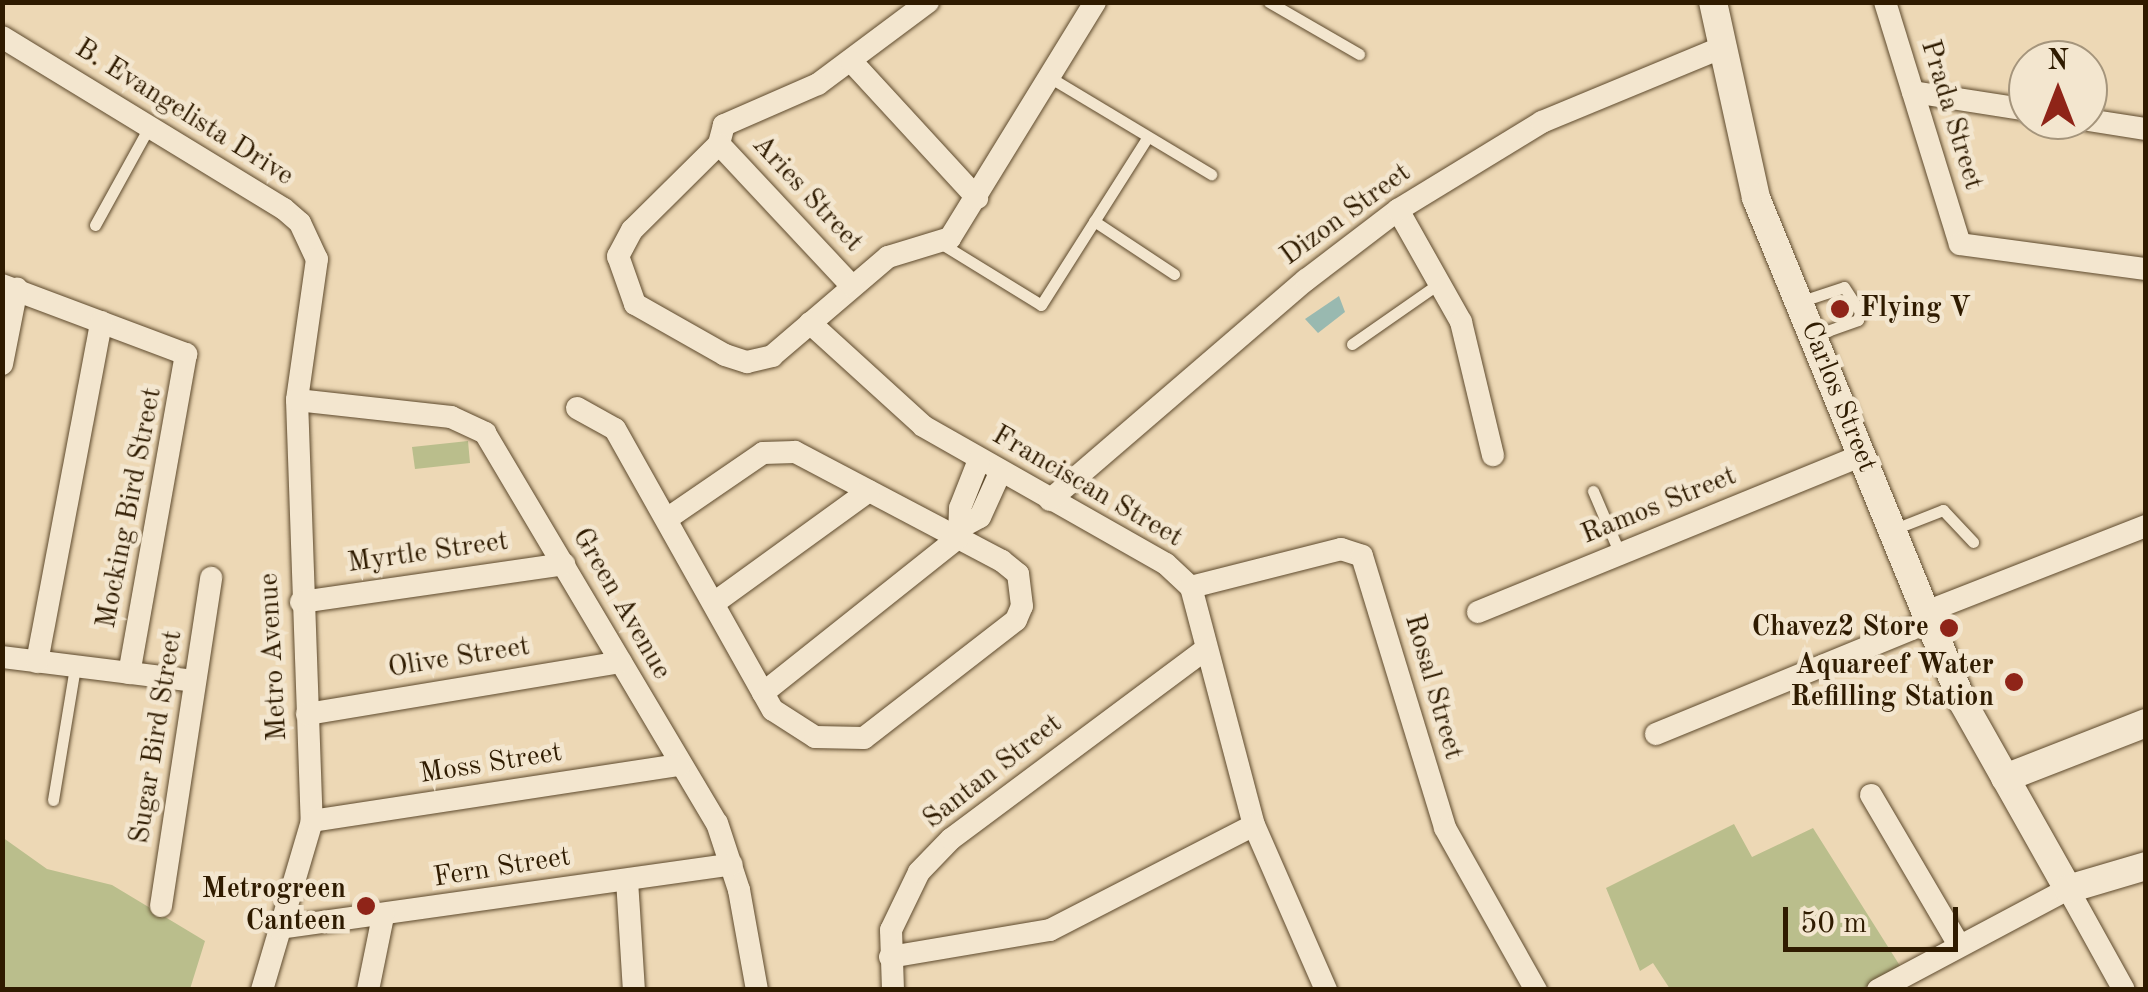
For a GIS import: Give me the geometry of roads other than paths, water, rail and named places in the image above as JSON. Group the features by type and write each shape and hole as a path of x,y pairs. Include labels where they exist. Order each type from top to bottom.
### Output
{"street":[{"path":"928,2 852,62 808,89 730,120 719,144 632,230 618,256 621,276 635,304 725,355 757,361 810,323 888,257 942,244 977,198 1095,2"},
{"name":"Carlos Street","path":"1713,2 1751,181 1799,302 1962,701 2068,889"},
{"name":"Prada Street","path":"1886,2 1960,244 2146,270"},
{"name":"B. Evangelista Drive","path":"2,37 300,223 317,260 311,316"},
{"name":"Dizon Street","path":"1050,500 1306,280 1398,210 1542,122 1723,46"},
{"path":"852,62 977,198"},
{"path":"1913,92 2008,107"},
{"path":"2108,123 2146,129"},
{"name":"Aries Street","path":"719,144 852,286"},
{"path":"1398,210 1461,322 1493,455"},
{"path":"2,364 10,286 101,322 37,662"},
{"name":"Metro Avenue","path":"262,990 312,821 300,602 297,400 311,316"},
{"name":"Mocking Bird Street","path":"101,322 186,354 130,674"},
{"name":"Franciscan Street","path":"810,323 890,400 1000,473 1166,564 1190,587 1254,825 1322,988"},
{"name":"Green Avenue","path":"297,400 477,425 564,564 716,823 732,864 757,990"},
{"path":"578,408 615,429 773,710 815,737 864,738 1016,620 1024,591 1018,574 961,532 869,491 795,452 773,450 668,518"},
{"name":"Ramos Street","path":"1478,612 1862,455"},
{"path":"961,532 960,508 979,460"},
{"path":"763,693 980,517 1000,473"},
{"path":"714,603 869,491"},
{"path":"1656,734 2146,526"},
{"name":"Rosal Street","path":"1190,587 1342,549 1362,556 1445,828 1536,990"},
{"name":"Myrtle Street","path":"300,602 564,564"},
{"name":"Sugar Bird Street","path":"162,906 212,578"},
{"name":"Santan Street","path":"894,990 890,958 902,902 950,839 1206,649"},
{"path":"2,658 195,681"},
{"name":"Olive Street","path":"306,714 621,662"},
{"path":"2005,778 2146,722"},
{"name":"Moss Street","path":"312,821 680,765"},
{"path":"1872,795 1959,946"},
{"path":"890,958 1050,930 1254,825"},
{"name":"Fern Street","path":"279,928 732,864"},
{"path":"1878,990 2068,889 2146,866"},
{"path":"627,880 628,989"},
{"path":"2068,889 2124,990"},
{"path":"368,990 382,916"}],"lane":[{"path":"1269,2 1359,54"},
{"path":"1051,78 1210,174"},
{"path":"95,226 149,127"},
{"path":"942,244 1041,305 1147,138"},
{"path":"1094,221 1174,274"},
{"path":"1352,344 1438,284"},
{"path":"1799,302 1844,287 1860,312 1858,320 1814,336"},
{"path":"1593,491 1620,554"},
{"path":"1892,530 1943,510 1973,542"},
{"path":"53,800 74,667"}],"water":[{"path":"1339,296 1345,312 1318,333 1305,319"}],"place":[{"name":"Flying V","path":"1840,309"},
{"name":"Chavez2 Store","path":"1949,628"},
{"name":"Aquareef Water Refilling Station","path":"2014,682"},
{"name":"Metrogreen Canteen","path":"366,906"}]}
